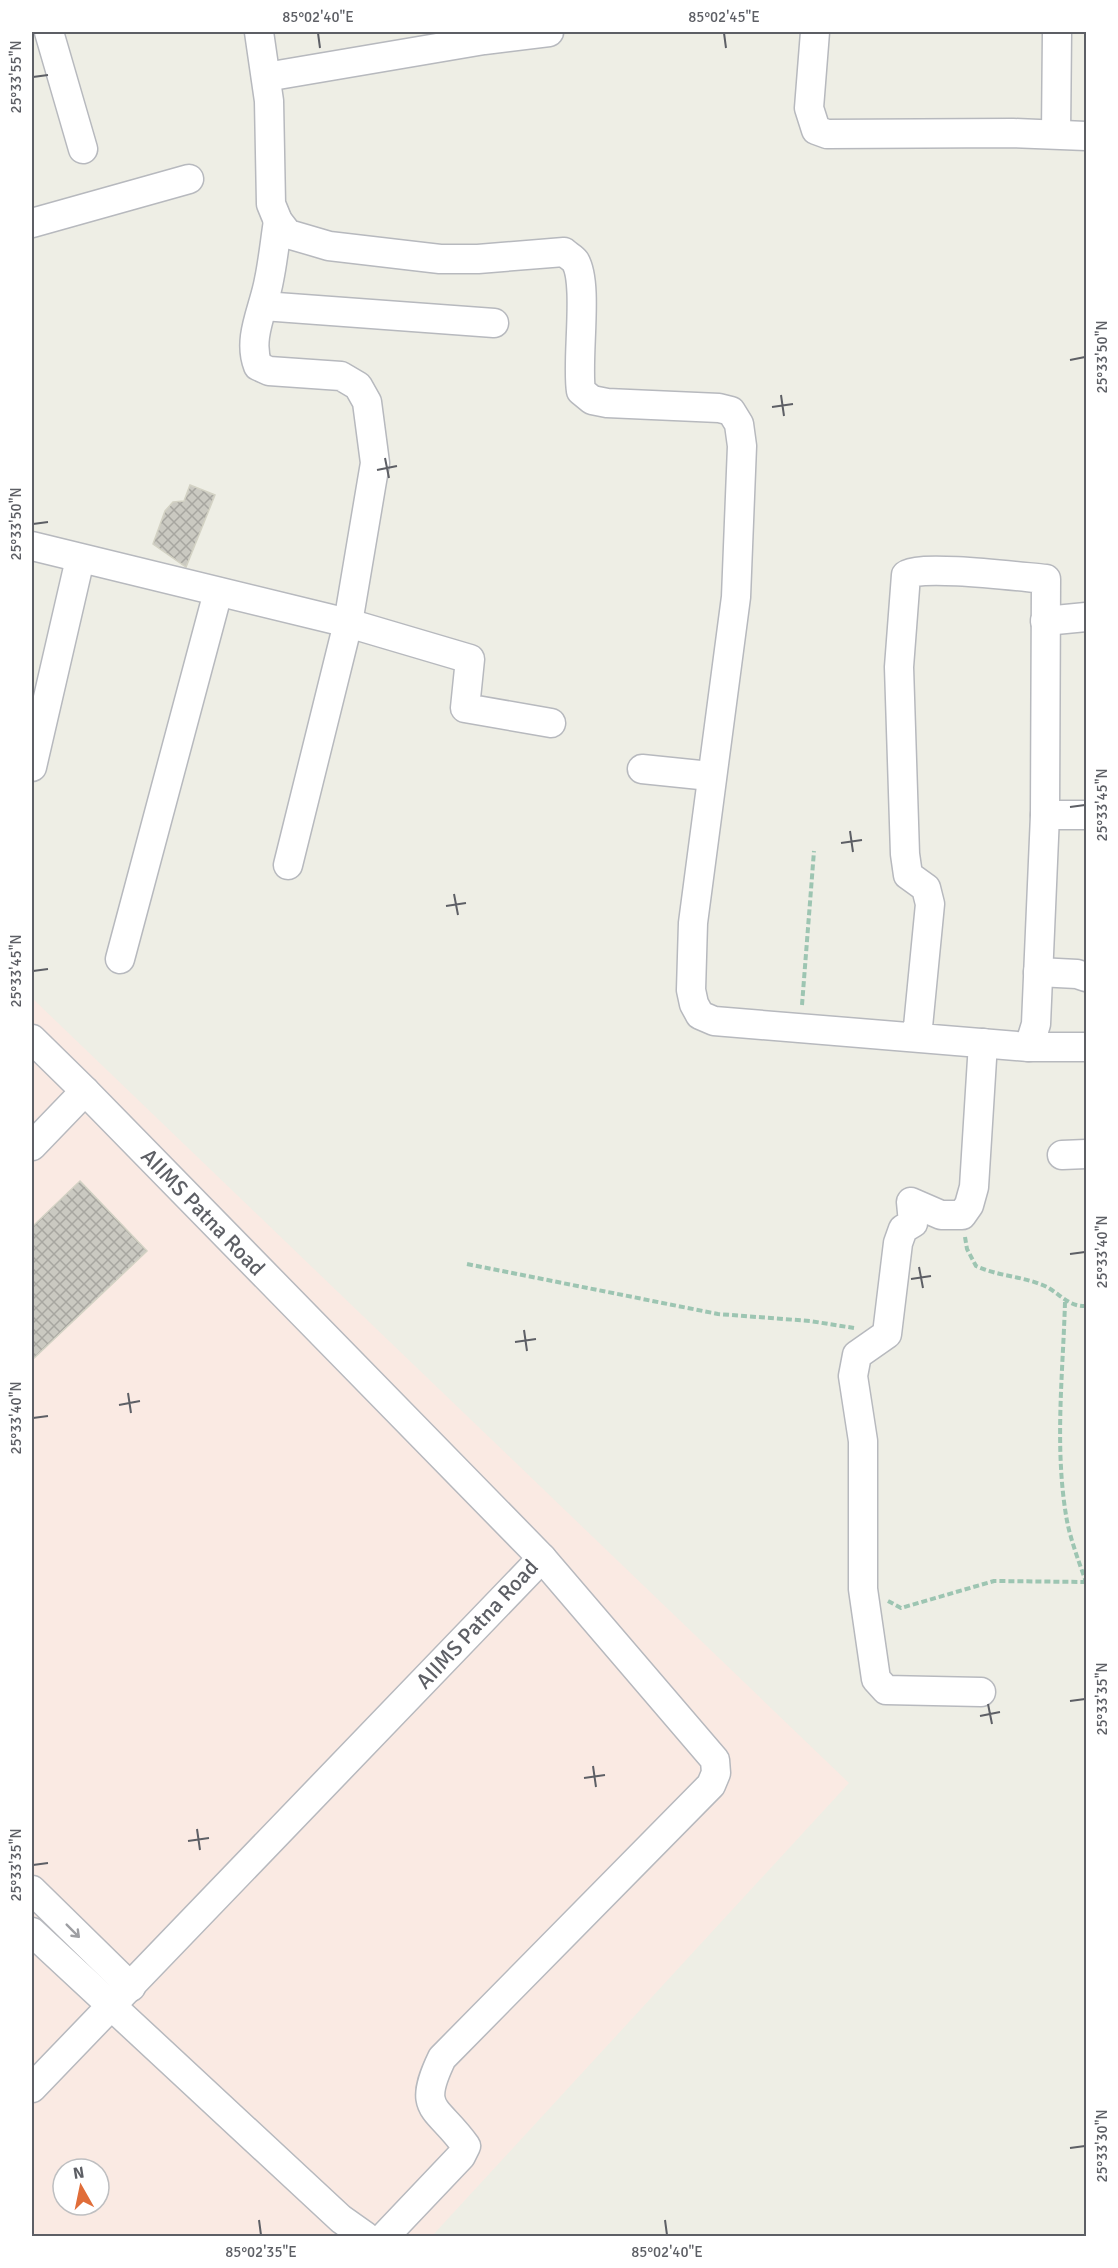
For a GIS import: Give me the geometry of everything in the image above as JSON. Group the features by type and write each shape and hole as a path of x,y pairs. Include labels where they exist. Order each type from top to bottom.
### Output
{"street":[{"path":"49,32 83,149"},
{"path":"259,32 266,77 272,147 272,204 278,220 288,234 305,241 396,255 478,259 564,252 575,260 578,272 582,327 578,374 581,391 592,400 607,403 696,406 731,411 739,424 742,446 736,597 710,776 704,854 693,923 691,990 693,1004 700,1015 714,1021 1029,1047 1086,1047"},
{"path":"266,77 484,39 549,32"},
{"path":"815,32 809,108 816,130 827,134 1086,136"},
{"path":"1056,134 1057,32"},
{"path":"32,223 189,179"},
{"path":"278,220 253,352 258,366 269,371 341,376 357,386 367,402 375,463 348,623 288,865"},
{"path":"263,306 494,323"},
{"path":"32,546 348,623 470,659 465,708 551,723"},
{"path":"32,767 80,559"},
{"path":"917,1037 930,904 926,888 908,875 905,854 899,667 906,575 911,571 934,571 1046,579 1045,815 1036,1024 1029,1047"},
{"path":"120,959 218,592"},
{"path":"1045,621 1086,617"},
{"path":"642,768 710,776"},
{"path":"1045,815 1086,814"},
{"path":"1038,972 1077,974 1086,977"},
{"name":"AIIMS Patna Road","path":"32,1040 85,1091 542,1558 32,2088"},
{"path":"981,1692 886,1690 876,1679 863,1589 862,1441 853,1376 857,1355 887,1334 898,1243 903,1229 913,1223 911,1202 941,1215 962,1215 969,1205 974,1187 983,1043"},
{"path":"32,1146 85,1091"},
{"path":"385,2236 461,2156 466,2146 454,2129 436,2112 428,2094 431,2081 442,2058 711,1785 716,1773 715,1760 542,1558"},
{"path":"32,1890 131,1987"},
{"path":"32,1932 341,2220 365,2236"}],"path":[{"path":"801,1027 814,851"},
{"path":"962,1215 967,1249 976,1266 1008,1278 1043,1284 1065,1302 1086,1306"},
{"path":"467,1264 718,1314 810,1321 887,1334"},
{"path":"863,1589 902,1608 994,1581 1086,1582 1068,1524 1063,1492 1060,1403 1065,1302"}],"shaded area":[{"path":"32,998 849,1783 432,2236 32,2236"}],"building":[{"path":"190,485 215,495 186,567 153,544 165,511 173,502 184,501"},
{"path":"80,1181 147,1251 32,1360 32,1227"}]}
